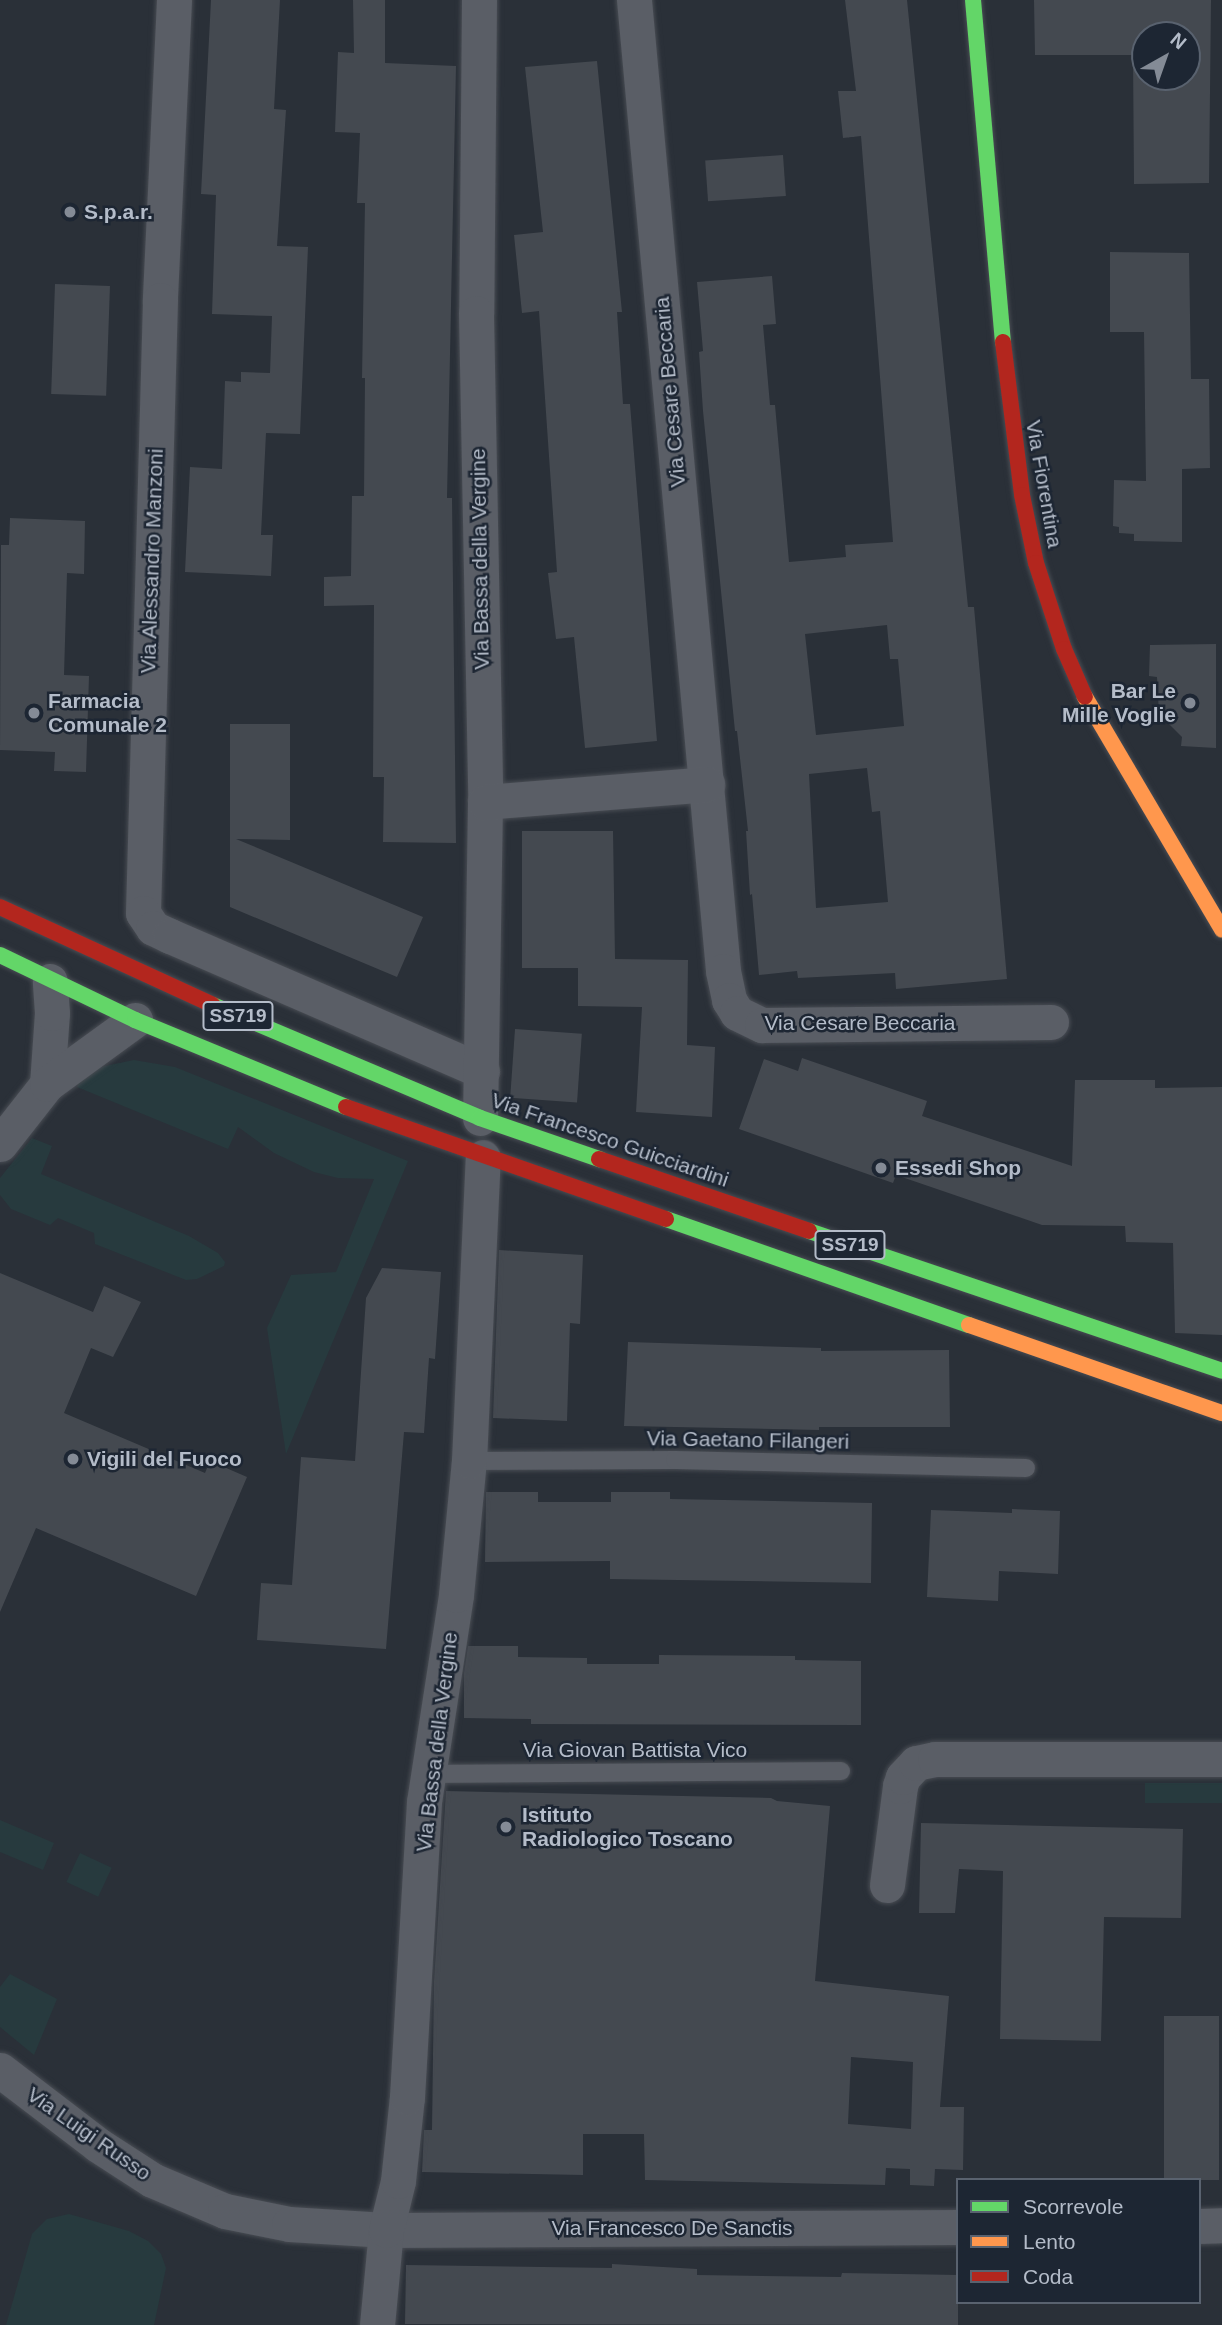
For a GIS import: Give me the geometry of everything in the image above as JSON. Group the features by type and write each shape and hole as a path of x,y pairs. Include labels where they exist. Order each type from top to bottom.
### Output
{"main road":[{"name":"Via Fiorentina","path":"972,0 1006,378 1022,495 1036,563 1064,649 1104,736 1218,912"},
{"name":"Via Francesco Guicciardini","path":"0,907 281,1082 483,1157 1222,1413"},
{"name":"Via Francesco Guicciardini","path":"0,956 50,981 134,992 480,1118 1104,1333 1222,1371"}],"street":[{"name":"Via Alessandro Manzoni","path":"174,0 160,300 143,913 153,928 170,936 482,1071"},
{"name":"Via Bassa della Vergine","path":"479,0 476,313 485,802 480,1118"},
{"name":"Via Cesare Beccaria","path":"634,0 723,971 729,1000 737,1013 762,1025 1051,1022"},
{"path":"485,802 707,785"},
{"path":"47,1084 52,1013 50,981"},
{"path":"0,1143 47,1084 134,992"},
{"name":"Via Bassa della Vergine","path":"377,2325 386,2230 398,2181 407,2097 429,1774 456,1595 470,1461 483,1157"},
{"path":"887,1885 900,1786 903,1777 916,1763 935,1759 1222,1759"},
{"name":"Via Luigi Russo","path":"0,2070 130,2168 190,2198 256,2219 289,2224 386,2230"},
{"path":"1201,2226 1222,2225"},
{"name":"Via Francesco De Sanctis","path":"386,2230 956,2227"}],"lane":[{"name":"Via Gaetano Filangeri","path":"470,1461 675,1460 1026,1468"},
{"name":"Via Giovan Battista Vico","path":"429,1774 841,1771"}],"green space":[{"path":"134,1060 175,1067 408,1161 286,1454 267,1328 291,1275 336,1272 374,1179 338,1178 314,1172 274,1153 238,1127 228,1149 77,1087 80,1080 100,1067"},
{"path":"32,1138 52,1146 41,1174 189,1236 218,1253 225,1262 224,1266 197,1279 186,1280 95,1244 94,1233 58,1218 50,1225 11,1209 0,1195 0,1178"},
{"path":"1145,1783 1222,1783 1222,1803 1145,1803"},
{"path":"0,1820 54,1843 43,1870 0,1852"},
{"path":"80,1853 112,1868 98,1897 66,1882"},
{"path":"10,1974 57,1999 34,2055 0,2027 0,1987"},
{"path":"69,2214 129,2231 148,2241 161,2254 166,2268 154,2325 6,2325 32,2234 47,2219"}],"building":[{"path":"211,0 280,0 274,109 286,110 277,246 308,247 300,434 266,433 261,535 273,535 271,576 185,572 190,467 222,469 225,381 241,382 241,372 270,373 272,316 212,314 216,195 201,194"},
{"path":"353,0 385,0 385,63 456,66 447,498 452,498 456,843 383,842 384,777 373,777 374,605 324,606 324,577 351,576 352,496 364,496 365,378 362,378 365,203 357,203 360,133 335,132 338,52 354,53"},
{"path":"845,0 907,0 968,607 974,607 1007,979 896,989 895,973 798,978 797,971 759,975 752,894 750,895 748,831 735,731 703,411 699,352 703,351 697,282 772,276 776,324 763,325 770,405 775,405 789,562 846,557 845,545 893,542 861,136 843,138 838,91 856,91","holes":["887,625 890,659 898,659 904,726 816,735 805,634","867,768 872,812 880,811 888,902 816,908 809,774"]},
{"path":"1034,0 1211,0 1209,183 1134,184 1133,91 1201,91 1201,21 1131,21 1131,55 1035,55"},
{"path":"597,61 622,312 617,312 623,404 630,404 657,741 585,748 574,637 556,639 548,573 557,572 539,311 522,313 514,235 543,232 525,67"},
{"path":"783,155 786,196 708,201 705,160"},
{"path":"1110,252 1189,253 1191,379 1209,379 1210,468 1182,469 1182,542 1134,541 1134,534 1119,533 1119,527 1113,526 1114,480 1146,481 1144,332 1110,332"},
{"path":"55,284 110,286 106,396 51,394"},
{"path":"10,518 85,521 84,574 67,573 64,675 89,676 86,772 54,771 55,752 0,750 1,545 9,545"},
{"path":"1216,644 1216,748 1181,746 1182,737 1159,714 1157,677 1149,676 1150,645"},
{"path":"230,724 290,724 290,840 236,839 423,917 397,977 230,907"},
{"path":"522,831 613,831 615,959 688,960 687,1045 715,1047 712,1117 636,1112 642,1007 578,1006 578,968 522,968"},
{"path":"515,1029 582,1034 577,1103 510,1098"},
{"path":"802,1058 927,1101 922,1116 1072,1166 1075,1080 1155,1080 1155,1088 1222,1087 1222,1335 1175,1333 1173,1243 1126,1242 1125,1226 1042,1225 896,1175 893,1183 739,1129 764,1059 798,1071"},
{"path":"499,1250 583,1255 580,1324 570,1323 567,1421 493,1418"},
{"path":"382,1268 441,1272 435,1359 429,1358 424,1433 404,1432 386,1649 257,1640 261,1583 292,1585 301,1457 355,1461 366,1298"},
{"path":"0,1273 93,1312 104,1286 141,1302 113,1357 91,1348 64,1413 205,1473 210,1461 247,1477 196,1596 36,1528 0,1612"},
{"path":"628,1342 821,1348 821,1351 949,1350 950,1427 819,1427 819,1430 624,1426"},
{"path":"486,1492 538,1492 538,1502 611,1502 611,1492 670,1492 670,1499 872,1503 871,1583 610,1579 610,1561 485,1562"},
{"path":"1012,1509 1060,1511 1058,1574 999,1571 998,1601 927,1597 931,1510 1012,1513"},
{"path":"468,1646 518,1646 518,1657 587,1658 587,1664 659,1664 659,1655 795,1656 795,1660 861,1661 861,1725 531,1724 531,1719 464,1718 464,1673"},
{"path":"446,1791 771,1798 777,1801 830,1806 815,1981 949,1996 940,2107 964,2107 963,2170 935,2169 934,2186 910,2185 910,2169 886,2168 885,2185 645,2180 644,2134 583,2134 583,2175 422,2172 424,2130 432,2130 434,1981","holes":["851,2057 913,2062 911,2129 848,2124"]},
{"path":"921,1823 1183,1829 1181,1918 1104,1917 1101,2041 1000,2039 1003,1871 959,1869 955,1913 919,1913"},
{"path":"1164,2016 1219,2016 1219,2180 1164,2178"},
{"path":"612,2264 697,2269 697,2275 956,2275 958,2325 405,2324 406,2265 612,2268"}],"traffic: fast":[{"path":"973,0 1003,342"},
{"path":"0,955 135,1020 346,1107"},
{"path":"213,1005 480,1118 599,1159"},
{"path":"666,1219 969,1325"},
{"path":"809,1231 1222,1371"}],"traffic: slow":[{"path":"1085,697 1222,930"},
{"path":"969,1325 1222,1413"}],"traffic: jam":[{"path":"1003,342 1022,495 1036,563 1064,649 1085,697"},
{"path":"0,907 213,1005"},
{"path":"346,1107 666,1219"},
{"path":"599,1159 809,1231"}],"place":[{"name":"S.p.a.r.","path":"70,212"},
{"name":"Bar Le Mille Voglie","path":"1190,703"},
{"name":"Farmacia Comunale 2","path":"34,713"},
{"name":"Essedi Shop","path":"881,1168"},
{"name":"Vigili del Fuoco","path":"73,1459"},
{"name":"Istituto Radiologico Toscano","path":"506,1827"}]}
